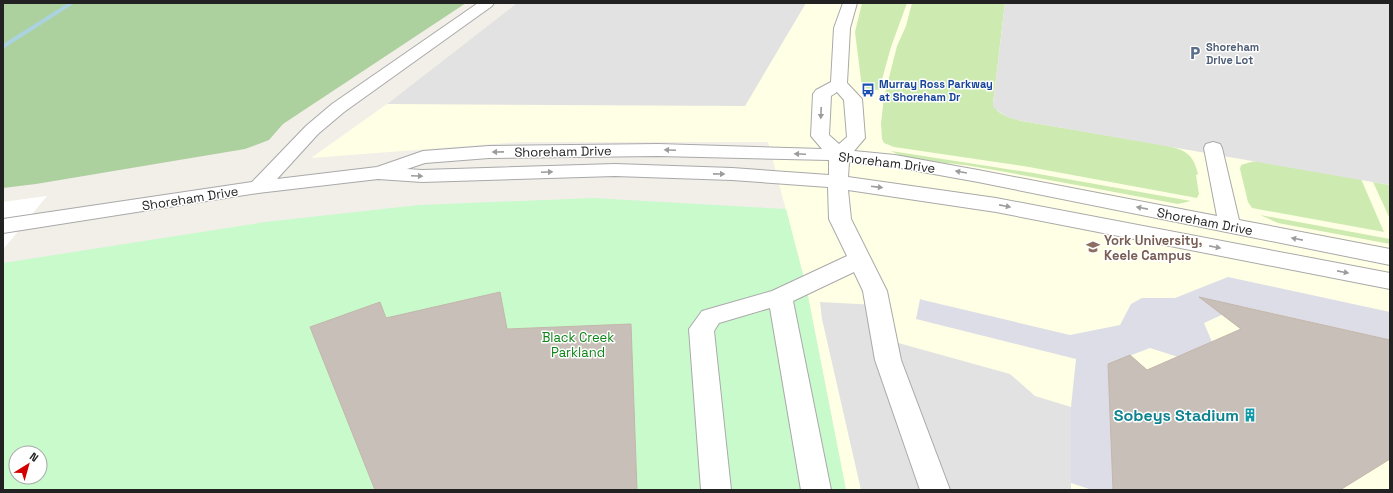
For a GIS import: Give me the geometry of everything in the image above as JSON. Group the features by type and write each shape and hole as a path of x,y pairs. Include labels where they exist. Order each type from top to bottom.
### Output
{"street":[{"path":"258,187 312,130 338,108 487,3"},
{"path":"850,3 842,28 839,84 853,99 856,138 839,155 838,182 840,219 875,291 888,360 935,490"},
{"path":"839,84 822,94 820,136 839,155"},
{"path":"1213,148 1229,226"},
{"name":"Shoreham Drive","path":"378,173 423,157 489,152 658,150 839,155 895,161 978,176 1390,257"},
{"name":"Shoreham Drive","path":"3,226 258,187 378,173 422,176 615,170 732,174 838,182 996,205 1390,281"},
{"path":"716,490 701,329 711,317 780,297 859,260"},
{"path":"780,297 816,490"}],"shaded area":[{"name":"York University, Keele Campus","path":"517,3 1390,3 1390,490 846,490 806,286 768,142 519,142 311,158 387,104"},
{"path":"517,3 806,3 745,106 387,104"},
{"name":"Shoreham Drive Lot","path":"1005,3 1390,3 1390,185 1022,121 1007,117 994,108 993,104"},
{"path":"1228,277 1390,312 1390,340 1241,306 1204,323 1212,342 1178,357 1150,348 1108,364 1113,490 1092,490 1071,483 1071,407 1076,359 916,319 920,299 1070,335 1120,325 1131,304 1142,298 1175,298"},
{"path":"820,302 877,305 884,339 1010,374 1035,396 1071,407 1071,490 861,490 822,319"}],"green space":[{"path":"3,3 466,3 283,124 269,140 245,149 36,184 3,188"},
{"path":"862,3 907,3 891,47 879,90 862,88 855,32"},
{"path":"912,3 1005,3 993,104 995,108 1005,116 1013,119 1164,145 1187,153 1193,161 1198,174 1196,175 1199,194 1197,198 1029,167 894,147 884,143 882,139 881,123 884,97 897,46 906,26"},
{"path":"891,151 1033,173 1191,201 1178,204 971,166 919,160 899,155"},
{"path":"1258,161 1361,179 1384,232 1252,208 1248,202 1240,169 1241,165"},
{"path":"1373,182 1390,185 1390,219"},
{"name":"Black Creek Parkland","path":"593,198 786,209 806,286 846,490 3,490 3,263 265,222 419,205"},
{"path":"1260,215 1390,239 1390,244 1278,223"}],"pier":[{"path":"47,196 6,246 3,249 3,202"}],"building":[{"path":"500,292 507,329 631,324 637,490 375,490 310,327 380,302 386,318"},
{"name":"Sobeys Stadium","path":"1199,297 1390,340 1390,459 1340,490 1113,490 1108,364 1130,355 1147,370 1241,329"}],"waterway":[{"path":"3,47 72,3"}],"place":[{"name":"Shoreham Drive Lot","path":"1195,53"},
{"name":"Murray Ross Parkway at Shoreham Dr","path":"868,90"},
{"name":"York University, Keele Campus","path":"1093,247"},
{"name":"Sobeys Stadium","path":"1250,415"}]}
